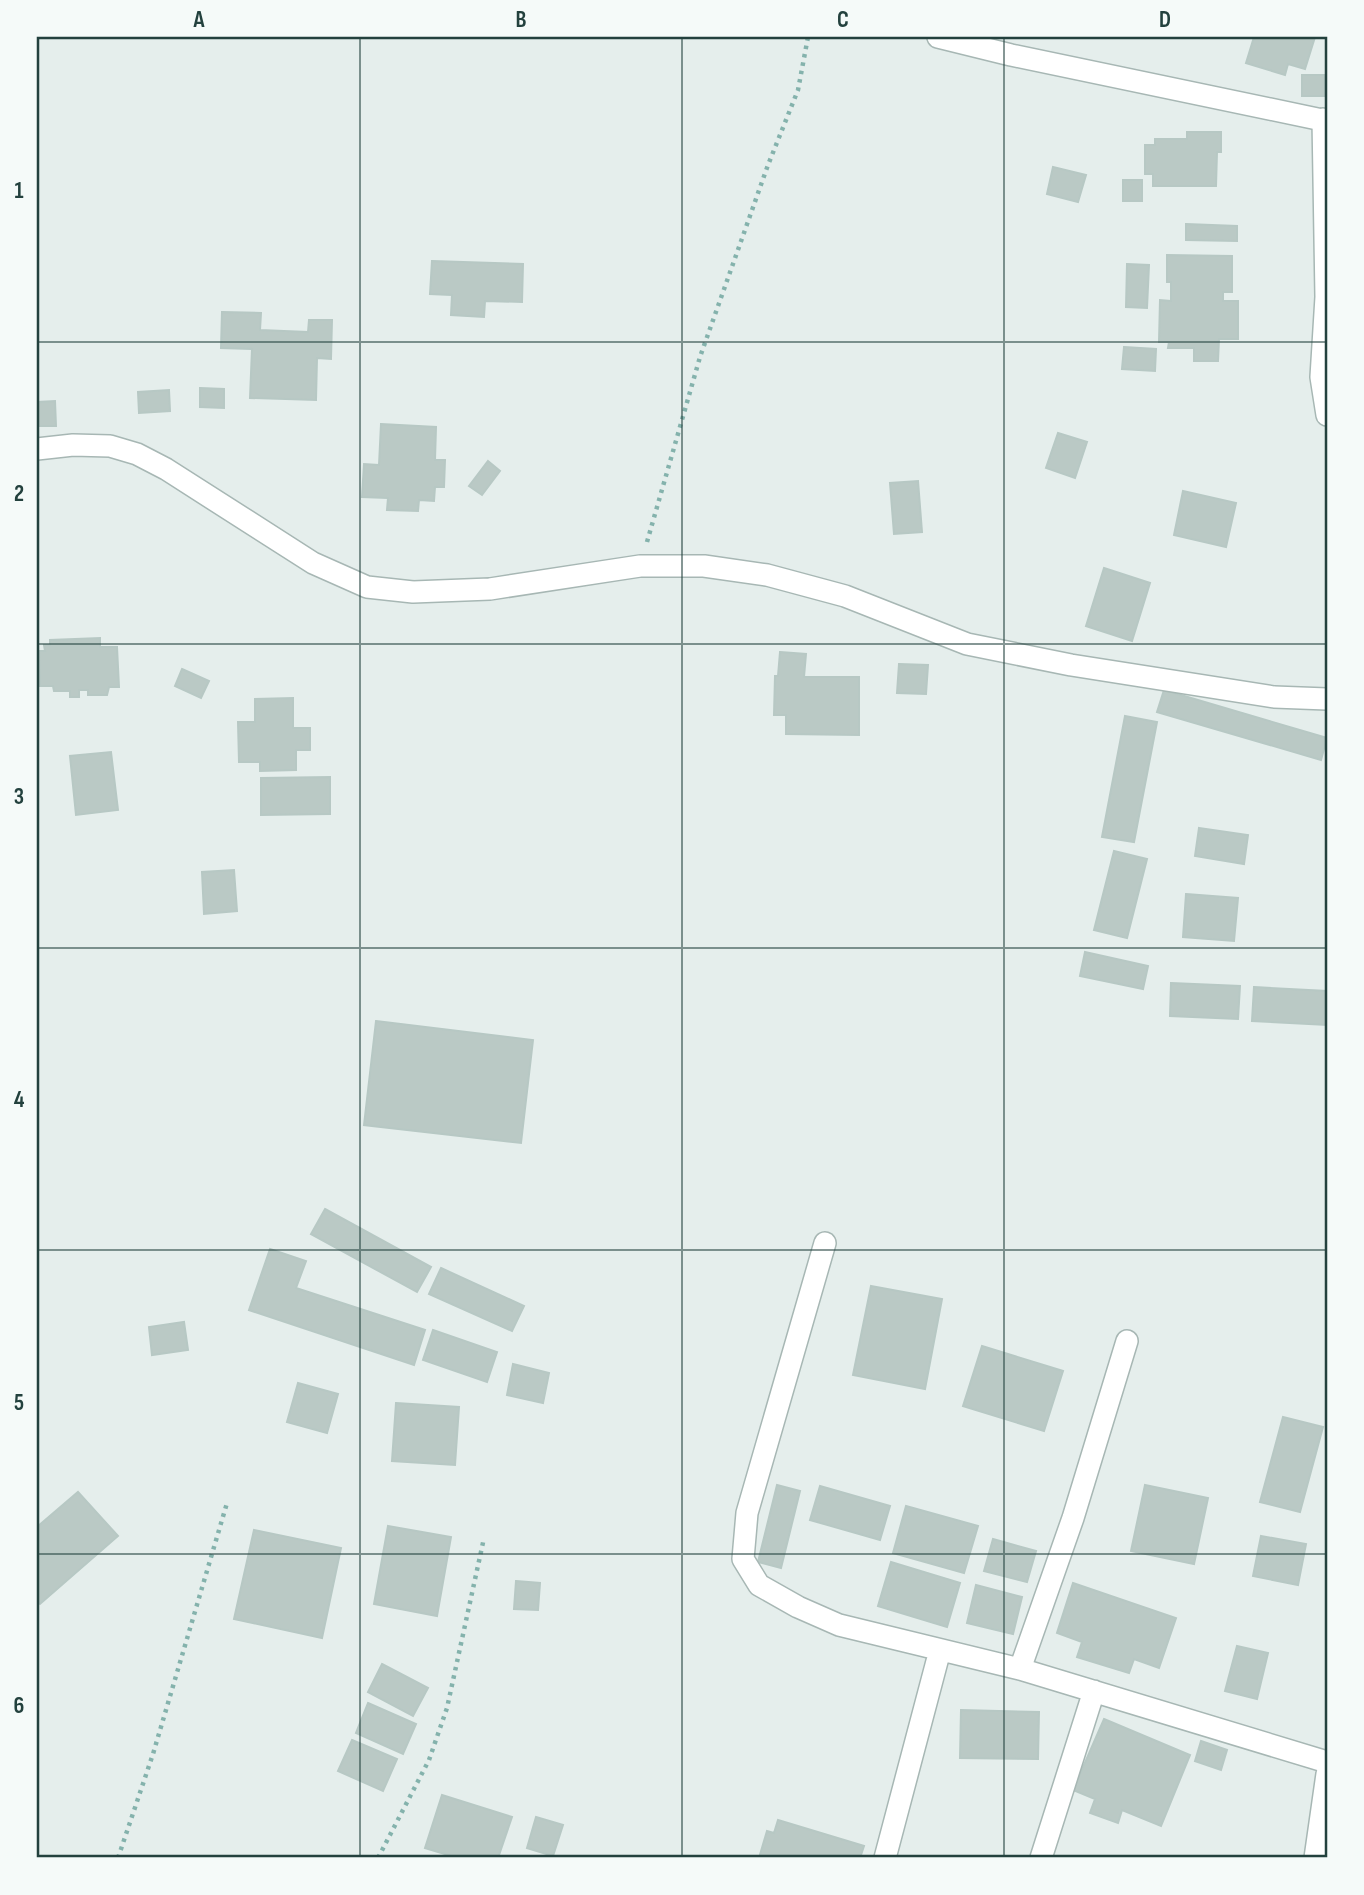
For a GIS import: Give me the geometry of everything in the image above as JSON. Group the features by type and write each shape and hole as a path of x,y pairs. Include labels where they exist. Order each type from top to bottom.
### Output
{"street":[{"path":"938,37 1011,55 1325,120 1326,296 1321,377 1327,415"},
{"path":"37,449 73,445 110,446 136,454 166,469 313,563 367,587 412,592 491,589 640,566 704,566 768,575 845,596 967,644 1071,665 1274,697 1327,699"},
{"path":"825,1243 747,1513 743,1559 759,1586 839,1625 1020,1669 1327,1762"},
{"path":"1020,1669 1073,1518 1127,1342"},
{"path":"885,1858 940,1650"},
{"path":"1041,1858 1094,1691"},
{"path":"1315,1858 1327,1774"}],"path":[{"path":"640,566 700,357 797,90 808,37"},
{"path":"118,1858 153,1754 227,1503"},
{"path":"378,1858 429,1760 447,1708 484,1538"}],"building":[{"path":"1254,37 1315,37 1305,69 1288,64 1285,75 1246,63"},
{"path":"1302,75 1325,75 1325,96 1302,96"},
{"path":"1187,132 1221,132 1221,152 1217,152 1216,186 1153,186 1153,174 1145,174 1145,145 1155,145 1155,139 1187,139"},
{"path":"1053,167 1086,175 1078,202 1047,194"},
{"path":"1123,180 1142,180 1142,201 1123,201"},
{"path":"1186,224 1237,226 1237,241 1186,240"},
{"path":"1167,255 1232,256 1232,292 1223,292 1223,301 1238,301 1238,339 1219,339 1218,361 1194,361 1194,348 1168,348 1169,342 1159,342 1160,300 1171,301 1171,282 1167,282"},
{"path":"432,261 523,264 522,302 485,301 484,317 451,315 452,295 430,294"},
{"path":"1127,264 1149,265 1147,308 1126,307"},
{"path":"222,312 261,313 260,330 308,332 309,320 332,320 331,359 317,358 316,400 250,398 252,349 221,348"},
{"path":"1124,347 1156,349 1155,371 1122,369"},
{"path":"200,388 224,389 224,408 200,407"},
{"path":"169,390 170,411 139,413 138,392"},
{"path":"55,401 56,426 37,426 37,402"},
{"path":"381,424 436,427 435,460 445,460 444,487 435,487 434,501 419,500 418,511 387,510 388,498 362,497 364,464 379,465"},
{"path":"1058,433 1087,442 1075,478 1046,468"},
{"path":"488,461 500,471 482,495 469,486"},
{"path":"918,481 922,532 894,534 890,483"},
{"path":"1183,491 1236,503 1226,547 1174,535"},
{"path":"1104,568 1150,583 1132,641 1086,626"},
{"path":"100,638 100,647 117,647 119,687 109,687 107,695 88,695 88,690 79,690 79,697 70,697 70,691 54,691 53,686 40,686 39,651 45,651 44,645 50,645 50,640"},
{"path":"780,652 806,654 804,677 859,677 859,735 786,734 786,715 774,715 775,676 778,676"},
{"path":"899,664 928,665 926,694 897,693"},
{"path":"182,669 209,681 201,698 175,686"},
{"path":"1164,690 1327,738 1321,760 1157,712"},
{"path":"293,698 293,728 310,728 310,750 296,750 296,770 260,771 260,762 239,762 238,722 255,722 255,699"},
{"path":"1125,716 1157,722 1134,842 1102,837"},
{"path":"111,752 118,810 76,815 70,756"},
{"path":"330,777 330,814 261,815 261,778"},
{"path":"1199,828 1248,835 1244,864 1195,856"},
{"path":"1114,851 1147,859 1127,938 1094,930"},
{"path":"234,870 237,911 204,914 202,872"},
{"path":"1186,894 1238,898 1234,941 1183,937"},
{"path":"1085,952 1148,966 1143,989 1080,976"},
{"path":"1171,983 1240,986 1238,1019 1170,1016"},
{"path":"1254,987 1327,991 1327,1025 1252,1021"},
{"path":"376,1021 533,1040 521,1143 364,1125"},
{"path":"325,1209 431,1267 417,1292 311,1234"},
{"path":"270,1249 306,1261 296,1288 425,1330 414,1365 249,1310"},
{"path":"441,1268 524,1306 512,1331 429,1294"},
{"path":"871,1286 942,1299 925,1389 853,1375"},
{"path":"184,1322 188,1350 152,1355 149,1327"},
{"path":"433,1330 497,1352 487,1382 423,1360"},
{"path":"982,1346 1063,1371 1044,1431 963,1406"},
{"path":"513,1364 549,1373 543,1403 507,1395"},
{"path":"298,1383 338,1394 327,1433 287,1422"},
{"path":"396,1403 459,1407 455,1465 392,1461"},
{"path":"1283,1417 1323,1427 1300,1512 1260,1502"},
{"path":"777,1485 800,1491 781,1568 758,1562"},
{"path":"1145,1485 1208,1498 1194,1564 1131,1551"},
{"path":"820,1486 890,1506 880,1540 810,1520"},
{"path":"78,1492 118,1536 40,1604 37,1601 37,1527"},
{"path":"906,1506 978,1526 964,1573 893,1553"},
{"path":"388,1526 451,1537 437,1616 374,1604"},
{"path":"254,1530 341,1548 322,1638 234,1619"},
{"path":"1261,1536 1306,1544 1298,1585 1253,1576"},
{"path":"993,1539 1036,1551 1027,1582 984,1571"},
{"path":"891,1562 960,1583 947,1627 878,1606"},
{"path":"516,1581 540,1583 538,1610 514,1609"},
{"path":"1073,1583 1176,1618 1159,1668 1134,1659 1129,1673 1077,1657 1082,1642 1057,1633"},
{"path":"976,1585 1022,1597 1013,1634 967,1623"},
{"path":"1237,1646 1268,1653 1257,1699 1225,1691"},
{"path":"382,1664 428,1688 413,1716 368,1692"},
{"path":"368,1703 416,1724 403,1754 356,1733"},
{"path":"961,1710 1039,1712 1038,1759 960,1758"},
{"path":"1104,1719 1190,1755 1161,1826 1122,1810 1118,1823 1090,1813 1095,1799 1073,1790"},
{"path":"352,1740 397,1759 383,1791 338,1771"},
{"path":"1201,1741 1227,1750 1221,1770 1195,1761"},
{"path":"442,1795 512,1817 498,1858 458,1858 425,1848"},
{"path":"536,1817 563,1825 553,1856 527,1848"},
{"path":"778,1820 864,1846 860,1858 759,1858 767,1831 774,1833"}]}
